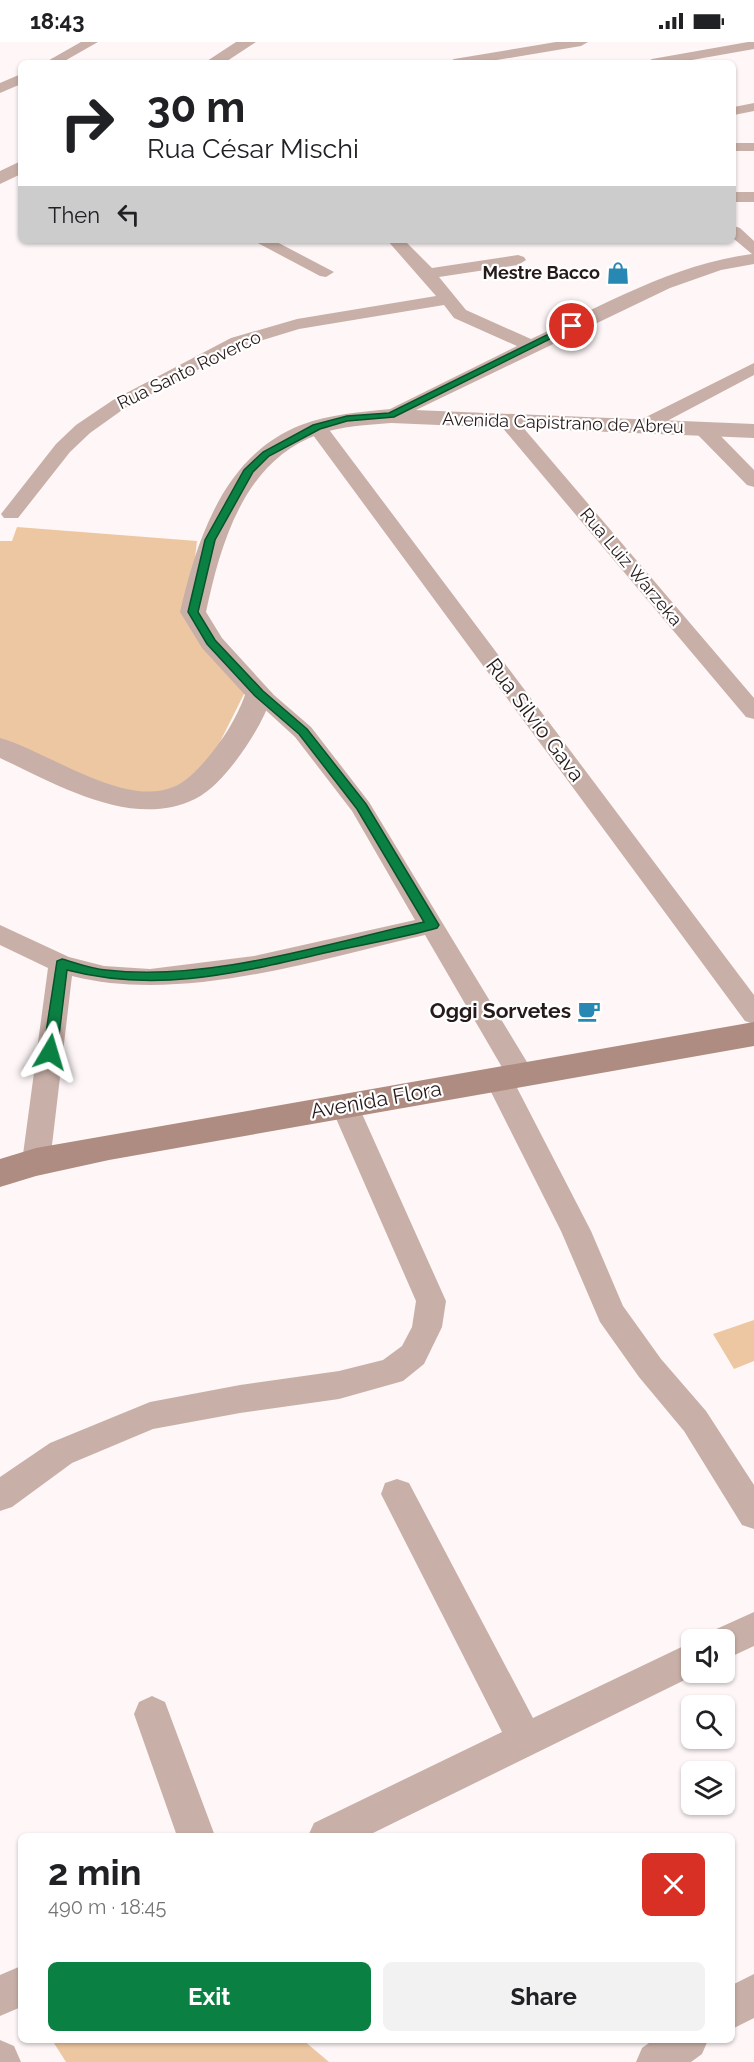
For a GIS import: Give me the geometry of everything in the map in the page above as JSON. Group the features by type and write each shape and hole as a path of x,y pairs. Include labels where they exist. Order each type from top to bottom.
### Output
{"main road":[{"name":"Avenida Flora","path":"0,1173 36,1162 299,1113 345,1107 754,1034"}],"street":[{"path":"57,60 92,42"},
{"path":"217,60 248,42"},
{"path":"469,60 580,42"},
{"path":"669,60 754,45"},
{"path":"0,89 18,80"},
{"path":"736,111 754,107"},
{"path":"736,147 754,147"},
{"path":"0,178 18,169"},
{"path":"736,197 754,197"},
{"path":"736,233 754,250"},
{"path":"266,243 326,272"},
{"path":"398,243 464,317 529,345"},
{"path":"428,274 518,260"},
{"path":"390,416 529,345 690,274 754,260"},
{"name":"Rua Santo Roverco","path":"11,514 63,448 83,429 118,404 237,342 297,324 447,299"},
{"path":"643,426 754,368"},
{"name":"Avenida Capistrano de Abreu","path":"259,694 211,642 193,612 199,580 210,540 249,470 266,454 316,427 347,418 390,416 754,431"},
{"name":"Rua Luiz Warzeka","path":"508,422 754,712"},
{"name":"Rua Silvio Gava","path":"316,427 754,1014"},
{"path":"703,429 754,481"},
{"path":"0,747 94,787 132,799 161,799 182,795 202,782 236,742 253,714 259,694 303,732 361,807 432,925 509,1076 611,1313 650,1368 695,1421 754,1514"},
{"path":"0,934 62,964 104,975 150,978 254,964 432,925"},
{"path":"36,1162 62,964"},
{"path":"0,1496 61,1453 150,1416 240,1399 339,1385 392,1371 413,1355 427,1327 430,1301 345,1107"},
{"path":"398,1494 524,1738"},
{"path":"735,1638 754,1629"},
{"path":"333,1833 524,1738 681,1664"},
{"path":"152,1714 195,1833"},
{"path":"0,1996 18,1987"},
{"path":"735,2007 754,1994"},
{"path":"656,2062 684,2043"}],"shaded area":[{"path":"17,527 197,541 193,575 184,606 247,688 205,772 157,795 112,789 0,742 0,541 12,541"},
{"path":"754,1320 754,1361 734,1369 713,1334"},
{"path":"54,2043 307,2043 329,2062 66,2062"}],"place":[{"name":"Mestre Bacco","path":"618,273"},
{"name":"Oggi Sorvetes","path":"589,1011"}],"route":[{"path":"50,1052 62,964 104,975 150,978 254,964 432,925 361,807 303,732 259,694 211,642 193,612 199,580 210,540 237,489 249,470 266,454 316,427 347,418 390,416 529,345 572,326"}]}
